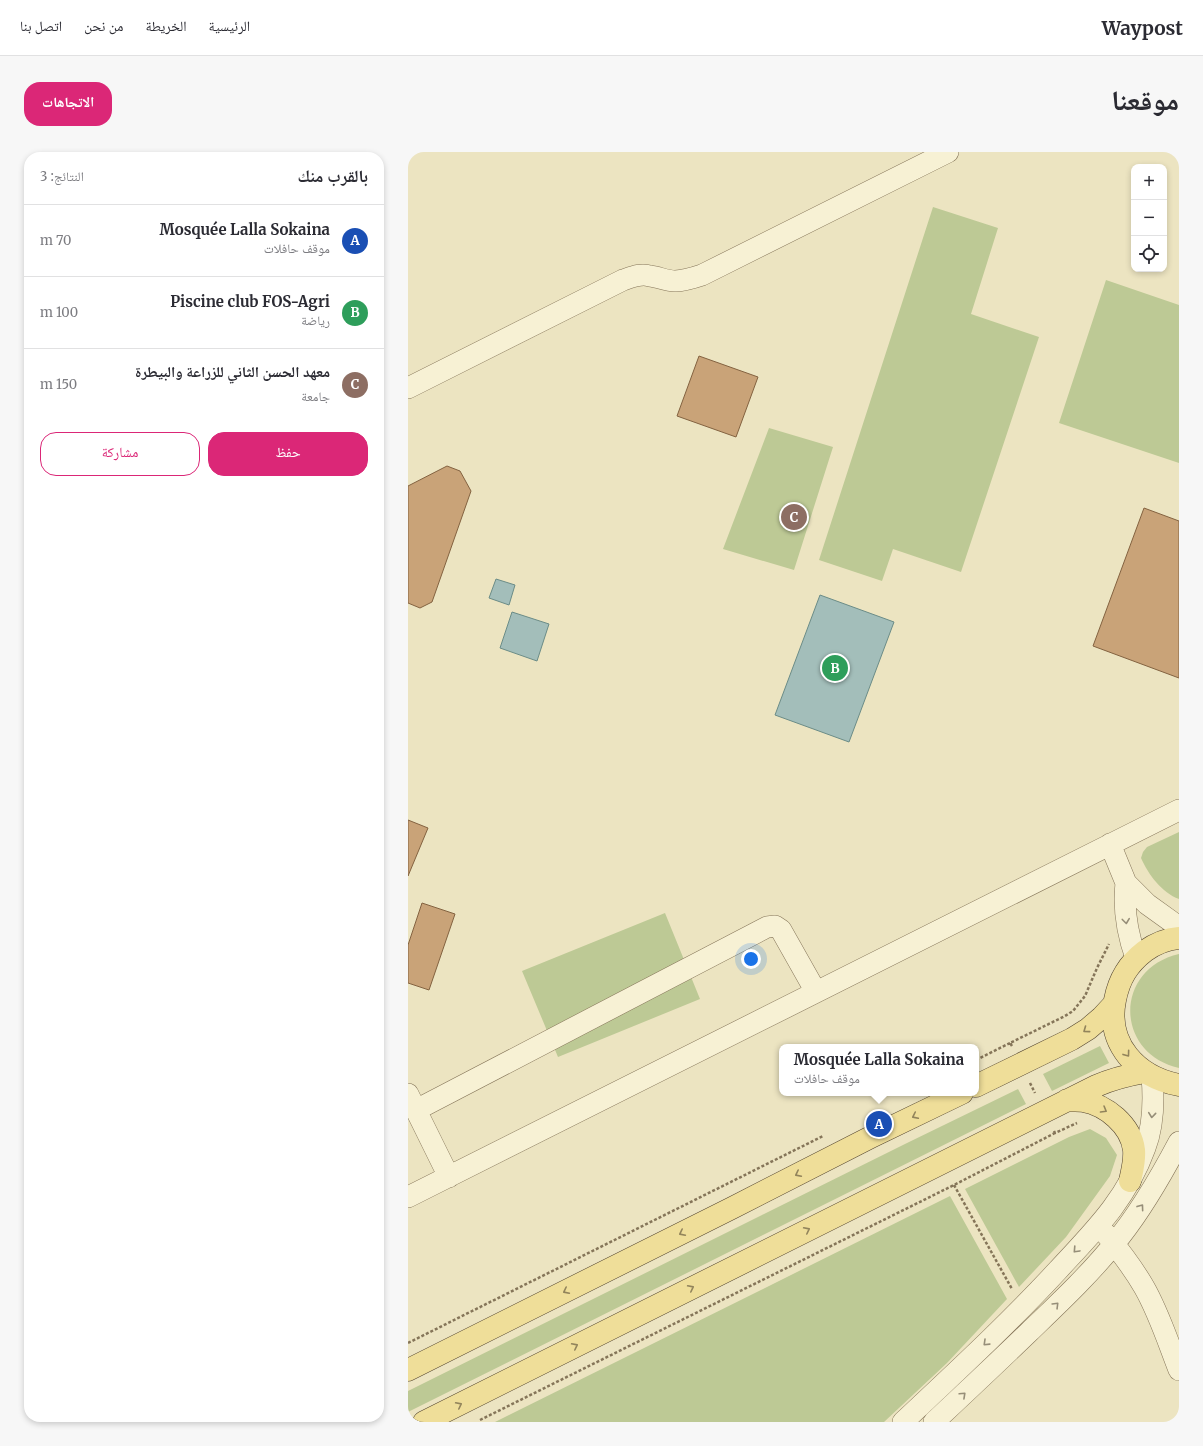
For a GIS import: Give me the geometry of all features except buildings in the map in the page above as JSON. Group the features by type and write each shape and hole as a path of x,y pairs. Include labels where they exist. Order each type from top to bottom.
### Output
{"main road":[{"path":"1179,938 1174,938 1154,945 1136,958 1121,979 1114,1004 1114,1023 1119,1043 1126,1054 1135,1064 1148,1074 1167,1083 1179,1085"},
{"path":"979,1085 1072,1040 1102,1017 1114,1004"},
{"path":"424,1422 1067,1100 1112,1079 1128,1074 1148,1074"},
{"path":"408,1370 725,1212 871,1137 956,1096"},
{"path":"1067,1100 1082,1101 1094,1104 1105,1110 1124,1126 1130,1137 1134,1150 1134,1163 1130,1181"}],"street":[{"path":"408,388 623,280 636,275 649,275 676,281 702,275 948,152"},
{"path":"412,1195 1179,810"},
{"path":"1110,844 1126,883 1147,904 1179,927"},
{"path":"1126,883 1125,910 1127,927 1130,943 1136,958"},
{"path":"449,1177 412,1102 767,927 775,926 781,930 816,992"},
{"path":"903,1422 1022,1307 1113,1210 1130,1181 1146,1147 1153,1112 1148,1074"},
{"path":"934,1422 1048,1314 1086,1276 1114,1244 1162,1174 1179,1142"},
{"path":"1099,1226 1114,1244 1144,1287 1156,1310 1179,1370"}],"path":[{"path":"979,1058 1010,1043"},
{"path":"476,1422 954,1185 1055,1133"},
{"path":"408,1343 827,1134"},
{"path":"954,1185 1022,1307"}],"green space":[{"path":"933,207 998,228 971,314 1039,337 961,572 893,549 882,581 819,560"},
{"path":"1106,280 1179,305 1179,463 1059,423"},
{"path":"769,428 833,447 794,570 723,549"},
{"path":"1179,832 1179,899 1161,888 1141,858 1147,847"},
{"path":"665,913 700,999 558,1057 522,971"},
{"path":"1179,954 1179,1068 1158,1059 1142,1046 1133,1029 1130,1011 1133,993 1142,976 1158,963"},
{"path":"1100,1046 1109,1063 1052,1091 1043,1074"},
{"path":"1018,1089 1026,1104 408,1412 408,1391"},
{"path":"1090,1129 1106,1138 1117,1155 1110,1176 1066,1237 1019,1287 965,1189 1069,1137"},
{"path":"950,1196 1007,1299 947,1363 884,1422 495,1422"}],"water":[{"path":"496,579 515,585 509,605 489,598"},
{"path":"820,595 894,622 849,742 775,715"},
{"path":"512,612 549,624 537,661 500,648"}],"place":[{"name":"معهد الحسن الثاني للزراعة والبيطرة","path":"794,517"},
{"name":"Piscine club FOS-Agri","path":"835,668"},
{"name":"Mosquée Lalla Sokaina","path":"879,1124"}]}
